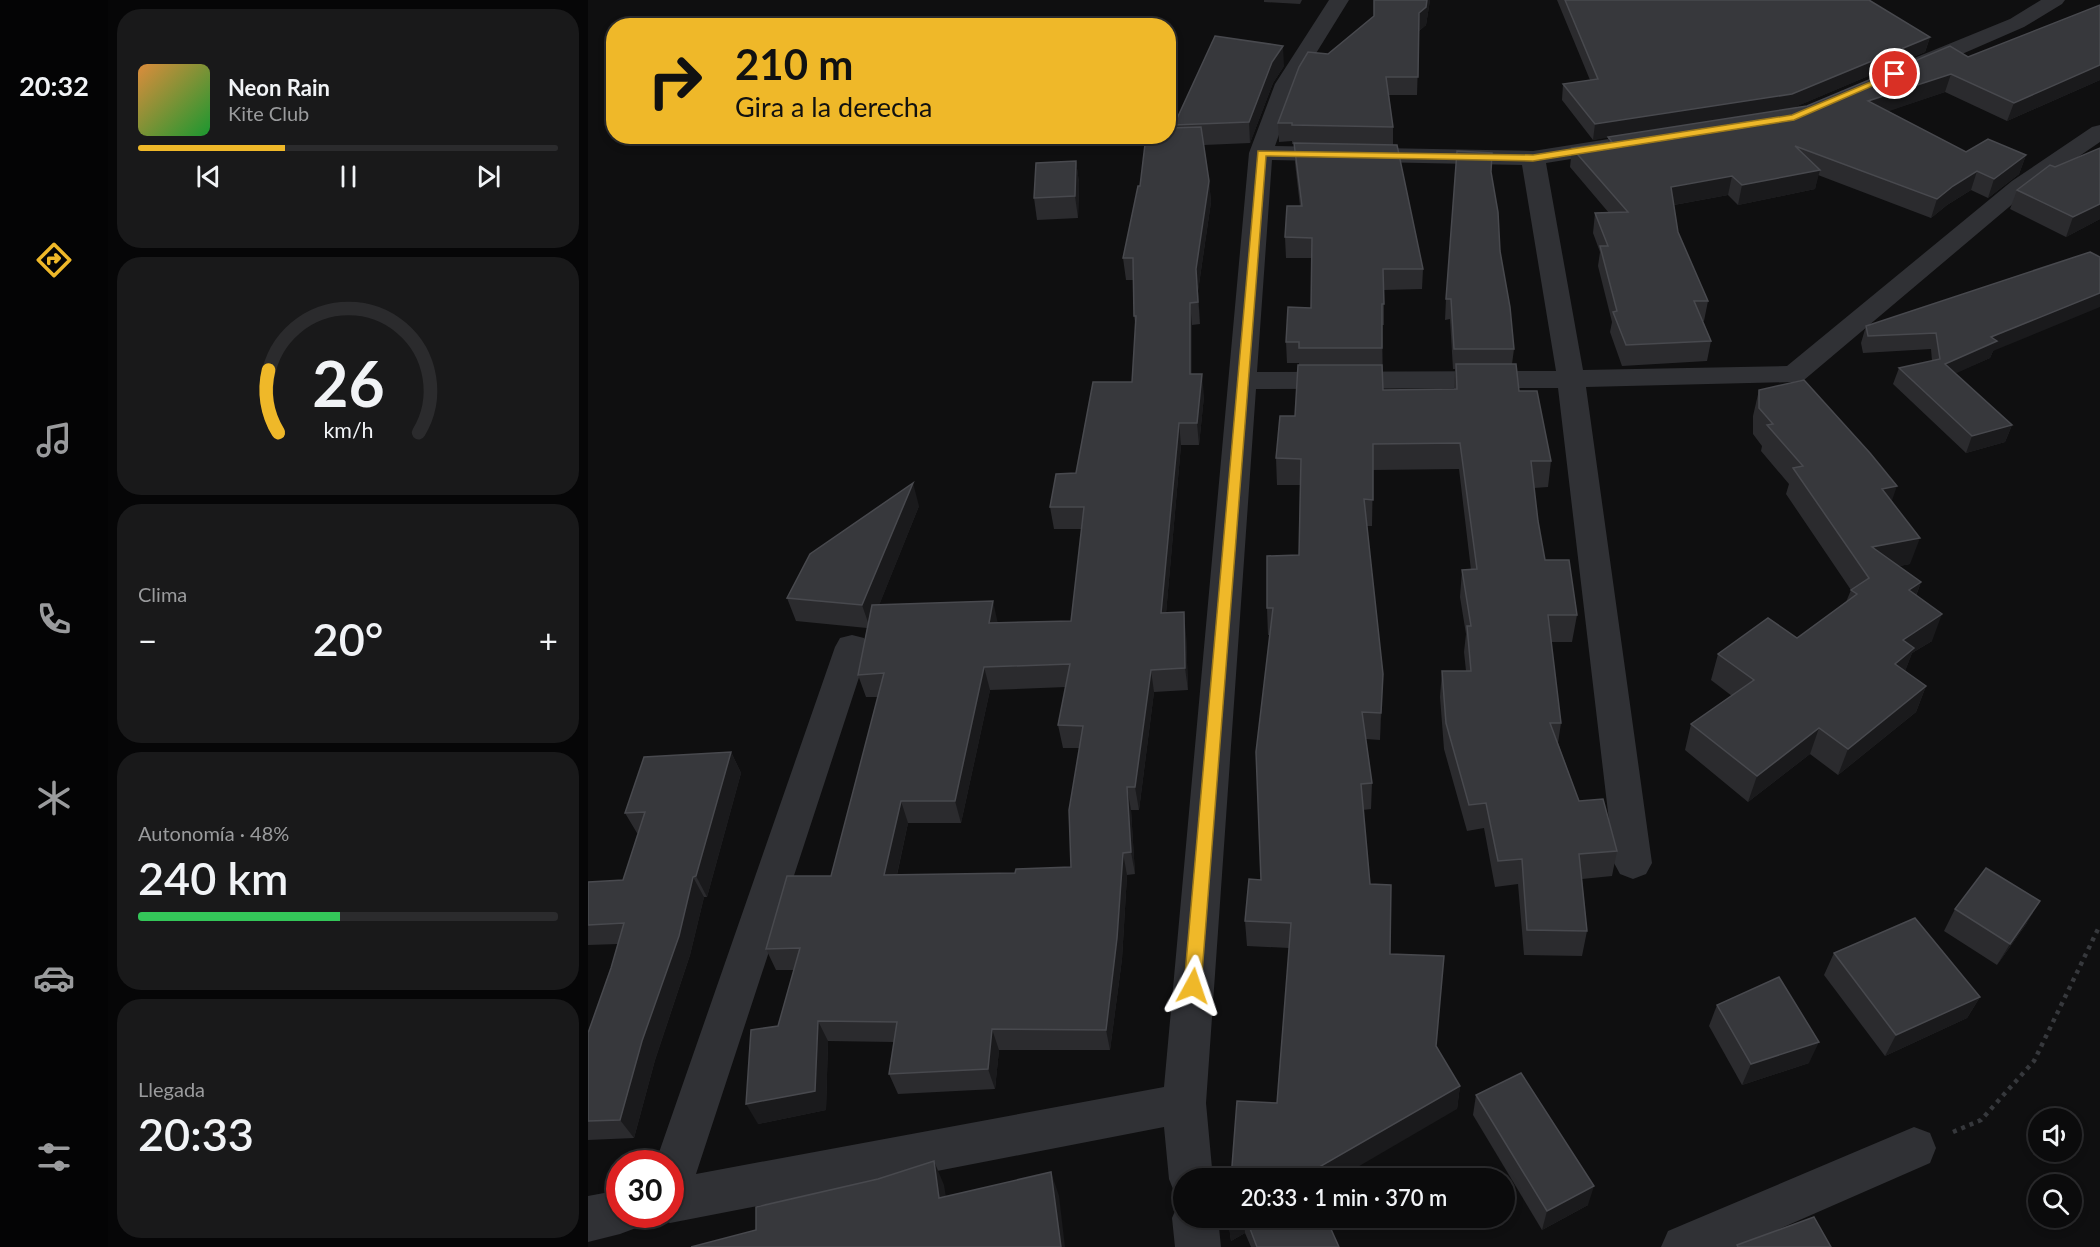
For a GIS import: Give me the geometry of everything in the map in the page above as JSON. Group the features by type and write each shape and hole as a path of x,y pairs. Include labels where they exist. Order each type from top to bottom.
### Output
{"street":[{"path":"1190,1168 1184,1103 1261,153 1286,84 1339,0"},
{"path":"1900,72 2017,22 2055,0"},
{"path":"1241,381 1571,379 1794,374 2020,186 2100,132"},
{"path":"1261,153 1533,158 1640,141"},
{"path":"1533,158 1571,379 1633,863"},
{"path":"682,1150 852,647"},
{"path":"684,1199 1184,1103"},
{"path":"1684,1247 1914,1148"},
{"path":"588,1219 606,1215"},
{"path":"1196,1228 1198,1247"}],"path":[{"path":"1914,1148 1982,1120 2034,1061 2100,926"}],"building":[{"path":"1374,0 1427,0 1426,7 1419,13 1418,77 1386,77 1393,127 1278,123 1299,67 1308,52 1328,54 1374,16"},
{"path":"1565,0 1869,0 1930,37 1792,94 1595,124 1563,84 1598,79"},
{"path":"2100,5 2100,65 2014,103 1951,74 1868,101 1966,152 1988,139 2026,155 1994,179 1977,171 1937,199 1795,146 1820,170 1742,185 1732,176 1671,187 1678,232 1708,301 1694,301 1711,341 1626,345 1613,312 1617,311 1600,246 1608,246 1595,213 1628,212 1572,148 1612,142 1608,137 1807,106 1950,46 1968,57"},
{"path":"1215,36 1283,46 1272,62 1249,122 1176,125"},
{"path":"1201,127 1209,181 1196,269 1198,302 1190,303 1190,374 1202,374 1197,423 1179,423 1161,613 1184,612 1185,668 1151,670 1135,787 1127,787 1131,852 1123,853 1117,938 1106,1030 992,1029 988,1069 889,1074 897,1022 818,1021 815,1091 746,1104 751,1030 778,1026 800,948 766,949 787,876 831,876 884,673 858,675 872,605 993,601 989,623 1071,621 1084,507 1050,507 1056,474 1076,473 1093,382 1132,382 1136,316 1134,316 1133,258 1123,258 1138,186 1140,186 1145,144 1176,144 1176,128","holes":["1070,664 1058,725 1083,726 1069,810 1071,867 1016,869 1015,873 884,875 901,801 955,801 984,667"]},
{"path":"1294,143 1397,145 1423,269 1383,269 1382,348 1299,348 1299,342 1286,342 1288,307 1311,308 1312,238 1285,237 1287,206 1302,206"},
{"path":"2100,148 2100,204 2073,217 2017,190 2050,165 2055,167"},
{"path":"1457,151 1492,153 1491,172 1514,349 1454,349 1451,299 1446,299"},
{"path":"1076,161 1075,196 1034,198 1036,163"},
{"path":"2090,252 2100,257 2100,293 1991,337 1997,341 1945,364 2012,425 1972,436 1899,368 1940,359 1936,333 1868,336 1866,326"},
{"path":"1456,364 1516,364 1519,391 1537,391 1551,461 1531,461 1538,521 1545,560 1569,560 1577,615 1548,615 1561,723 1550,723 1579,801 1603,799 1617,851 1579,854 1587,931 1527,930 1522,859 1498,861 1486,803 1469,805 1446,723 1442,671 1471,671 1467,626 1471,626 1462,570 1477,569 1460,443 1373,444 1373,500 1364,499 1383,674 1381,713 1362,712 1372,783 1361,784 1370,884 1391,885 1390,954 1444,956 1436,1046 1460,1086 1317,1168 1232,1168 1237,1101 1277,1103 1291,923 1245,921 1249,879 1261,880 1256,752 1273,608 1267,608 1267,556 1299,555 1301,459 1276,458 1280,416 1295,416 1298,365 1382,365 1383,390 1457,389"},
{"path":"1804,380 1897,486 1882,489 1920,538 1872,547 1921,582 1909,590 1942,614 1903,640 1914,648 1895,664 1926,686 1848,749 1819,728 1757,776 1691,724 1754,680 1718,654 1768,618 1797,638 1857,594 1851,590 1869,578 1793,468 1803,466 1767,425 1773,424 1759,408 1759,390"},
{"path":"913,483 862,605 787,598 810,554"},
{"path":"731,752 696,876 693,877 679,936 642,1041 620,1120 588,1121 588,1033 624,923 588,925 588,882 623,880 645,812 625,813 644,757"},
{"path":"1986,868 2040,901 2010,944 1955,909"},
{"path":"1915,918 1980,997 1896,1035 1834,953"},
{"path":"1779,977 1819,1042 1751,1064 1717,1005"},
{"path":"1521,1073 1594,1186 1547,1211 1476,1095"},
{"path":"934,1161 939,1198 1051,1172 1061,1247 691,1247 756,1230 756,1207 878,1179"},
{"path":"1814,1217 1831,1247 1738,1247 1737,1245"},
{"path":"1250,1228 1330,1228 1339,1247 1257,1247"}],"route":[{"path":"1193,986 1261,153 1533,158 1794,118 1895,74"}]}
